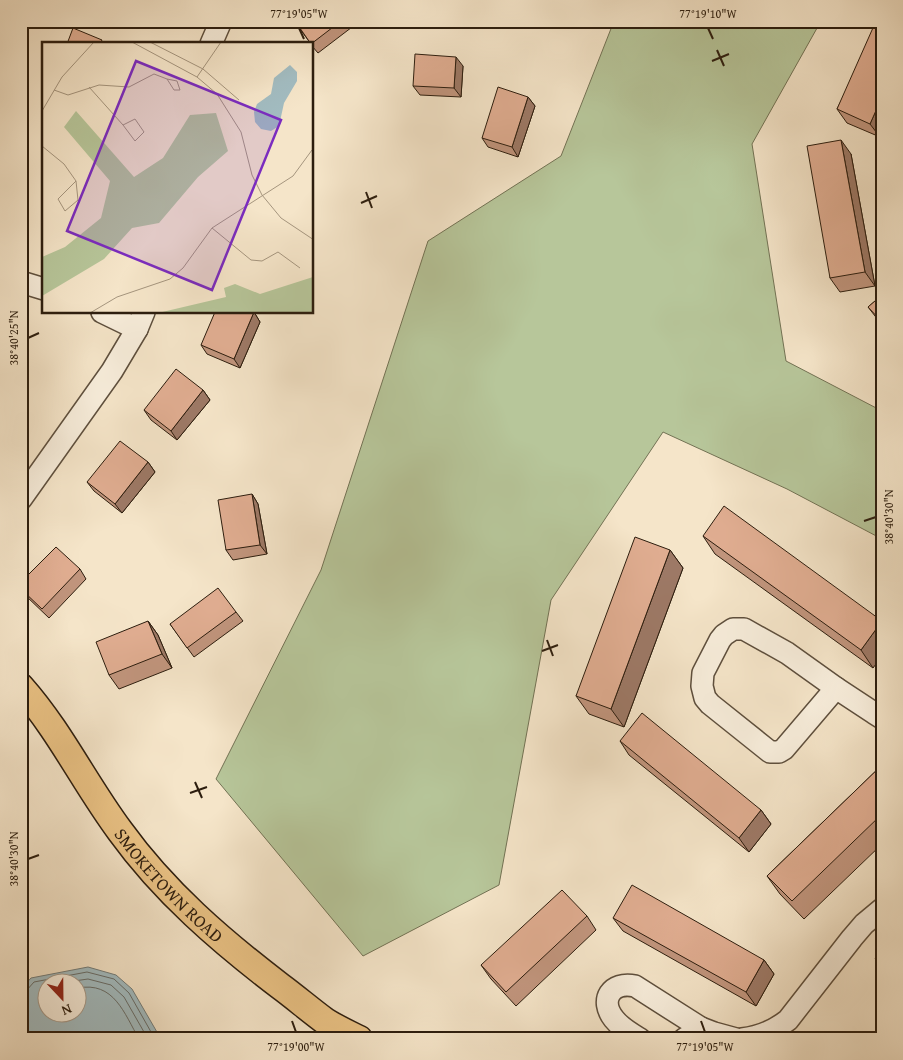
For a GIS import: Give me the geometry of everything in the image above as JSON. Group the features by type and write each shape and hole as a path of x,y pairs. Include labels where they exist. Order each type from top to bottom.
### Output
{"main road":[{"name":"SMOKETOWN ROAD","path":"21,687 33,700 62,740 94,794 120,831 147,866 185,907 251,964 326,1021 359,1039"}],"street":[{"path":"212,42 221,21"},
{"path":"21,282 42,288"},
{"path":"21,499 112,371 141,321 111,314"},
{"path":"836,688 784,749 779,752 770,752 710,704 705,698 702,686 702,673 724,635 733,629 744,629 787,653 882,718"},
{"path":"742,1039 756,1037 776,1029 788,1020 852,938 864,924 882,909"},
{"path":"640,1039 626,1031 614,1018 608,1007 607,1000 616,986 626,984 635,986 692,1033 714,1033 736,1039"}],"green space":[{"path":"614,21 821,21 752,144 786,361 882,411 882,539 787,489 663,432 551,600 499,885 363,956 216,779 321,570 428,241 561,156"}],"water":[{"path":"88,967 116,975 132,989 161,1039 21,1039 21,989 31,978 38,977 38,1022 88,1022 88,972 62,972"}],"building":[{"path":"295,21 341,21 314,42 310,42"},
{"path":"876,21 882,21 882,97 870,124 837,109"},
{"path":"73,28 102,40 101,42 68,42"},
{"path":"415,54 456,57 454,88 413,86"},
{"path":"498,87 528,97 512,147 482,138"},
{"path":"841,140 865,272 830,278 807,146"},
{"path":"882,295 882,322 868,307"},
{"path":"214,314 253,314 234,359 201,345"},
{"path":"176,369 203,390 171,431 144,410"},
{"path":"120,441 148,462 115,504 87,482"},
{"path":"252,494 260,545 226,550 218,500"},
{"path":"724,506 882,621 861,650 703,536"},
{"path":"635,537 670,550 611,709 576,696"},
{"path":"56,547 80,569 42,609 21,589 21,582"},
{"path":"218,588 236,612 187,648 170,624"},
{"path":"148,621 162,654 109,675 96,642"},
{"path":"642,713 761,810 739,838 620,741"},
{"path":"882,765 882,814 792,901 767,876"},
{"path":"632,885 764,960 746,992 613,918"},
{"path":"562,890 587,916 506,992 481,965"},
{"path":"882,954 882,969 875,958"}]}
